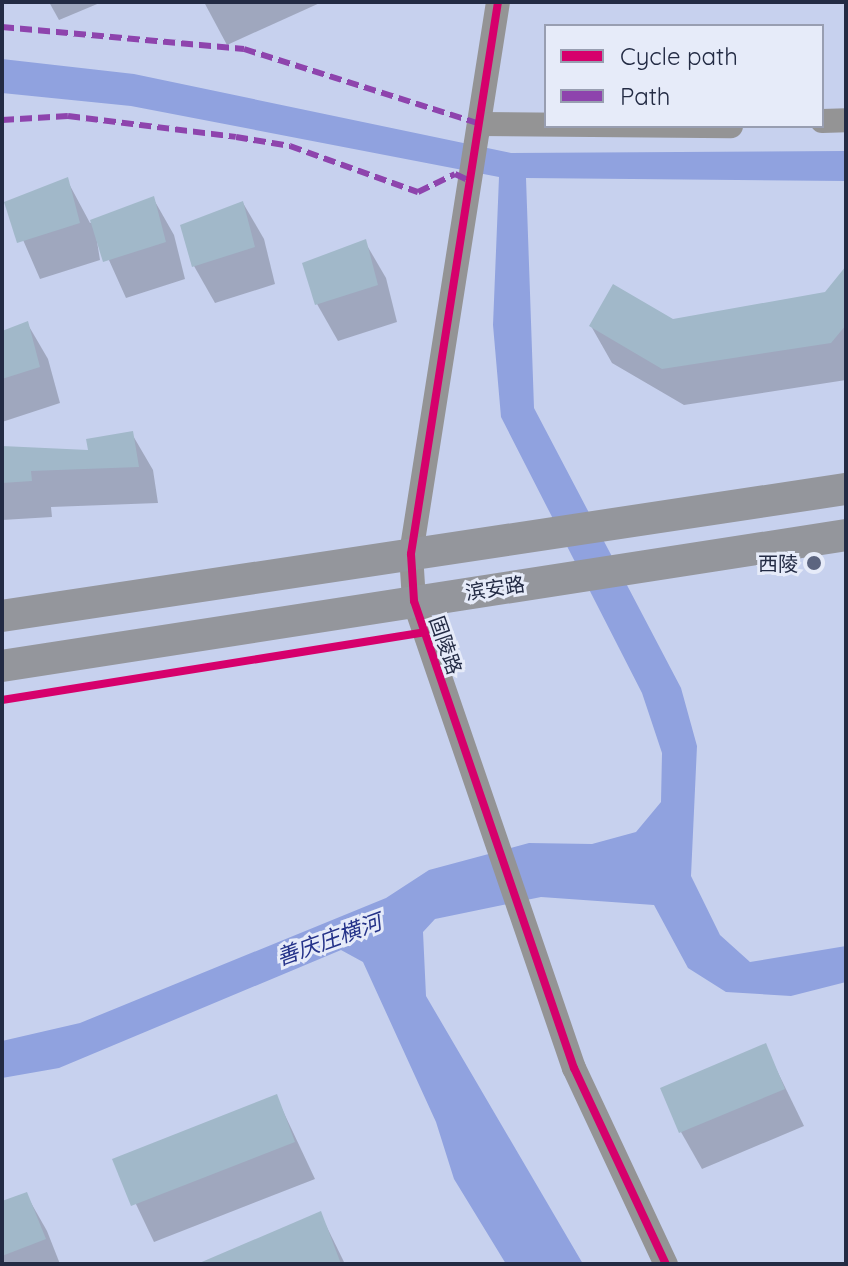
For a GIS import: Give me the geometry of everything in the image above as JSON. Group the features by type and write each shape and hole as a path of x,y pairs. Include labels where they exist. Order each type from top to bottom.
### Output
{"main road":[{"path":"2,616 846,489"},
{"name":"滨安路","path":"2,666 846,535"}],"street":[{"name":"固陵路","path":"498,2 411,554 414,601 574,1068 666,1264"},
{"path":"824,121 846,120"},
{"path":"480,124 544,125"}],"water":[{"name":"善庆庄横河","path":"2,59 134,74 511,153 846,151 846,181 526,178 534,408 681,688 697,746 691,876 720,935 750,962 846,946 846,982 791,996 726,992 688,968 654,905 541,897 435,919 423,932 426,996 583,1264 506,1264 454,1179 436,1122 363,962 341,950 59,1068 2,1078 2,1041 80,1023 386,898 429,870 529,843 592,844 636,832 661,802 662,753 642,693 501,417 493,325 499,177 131,106 2,93"}],"building":[{"path":"68,177 80,223 17,243 4,202"},
{"path":"154,196 166,242 103,262 90,220"},
{"path":"243,201 255,247 192,267 180,225"},
{"path":"366,239 378,285 315,305 302,263"},
{"path":"846,266 846,325 831,343 662,369 589,326 613,284 673,319 825,292"},
{"path":"28,321 40,367 2,379 2,331"},
{"path":"133,431 139,467 31,471 32,481 2,483 2,446 88,450 86,439"},
{"path":"766,1043 785,1089 679,1133 660,1088"},
{"path":"277,1094 295,1142 131,1206 112,1159"},
{"path":"27,1192 46,1239 2,1256 2,1201"},
{"path":"321,1211 341,1264 197,1264"}],"marked path":[{"path":"2,27 244,49 480,124"},
{"path":"2,120 68,116 290,146 418,192 455,174 472,182"}],"cycle path":[{"path":"498,2 411,554 414,601 574,1068 666,1264"},
{"path":"2,700 425,632"}],"place":[{"name":"西陵","path":"814,563"}]}
